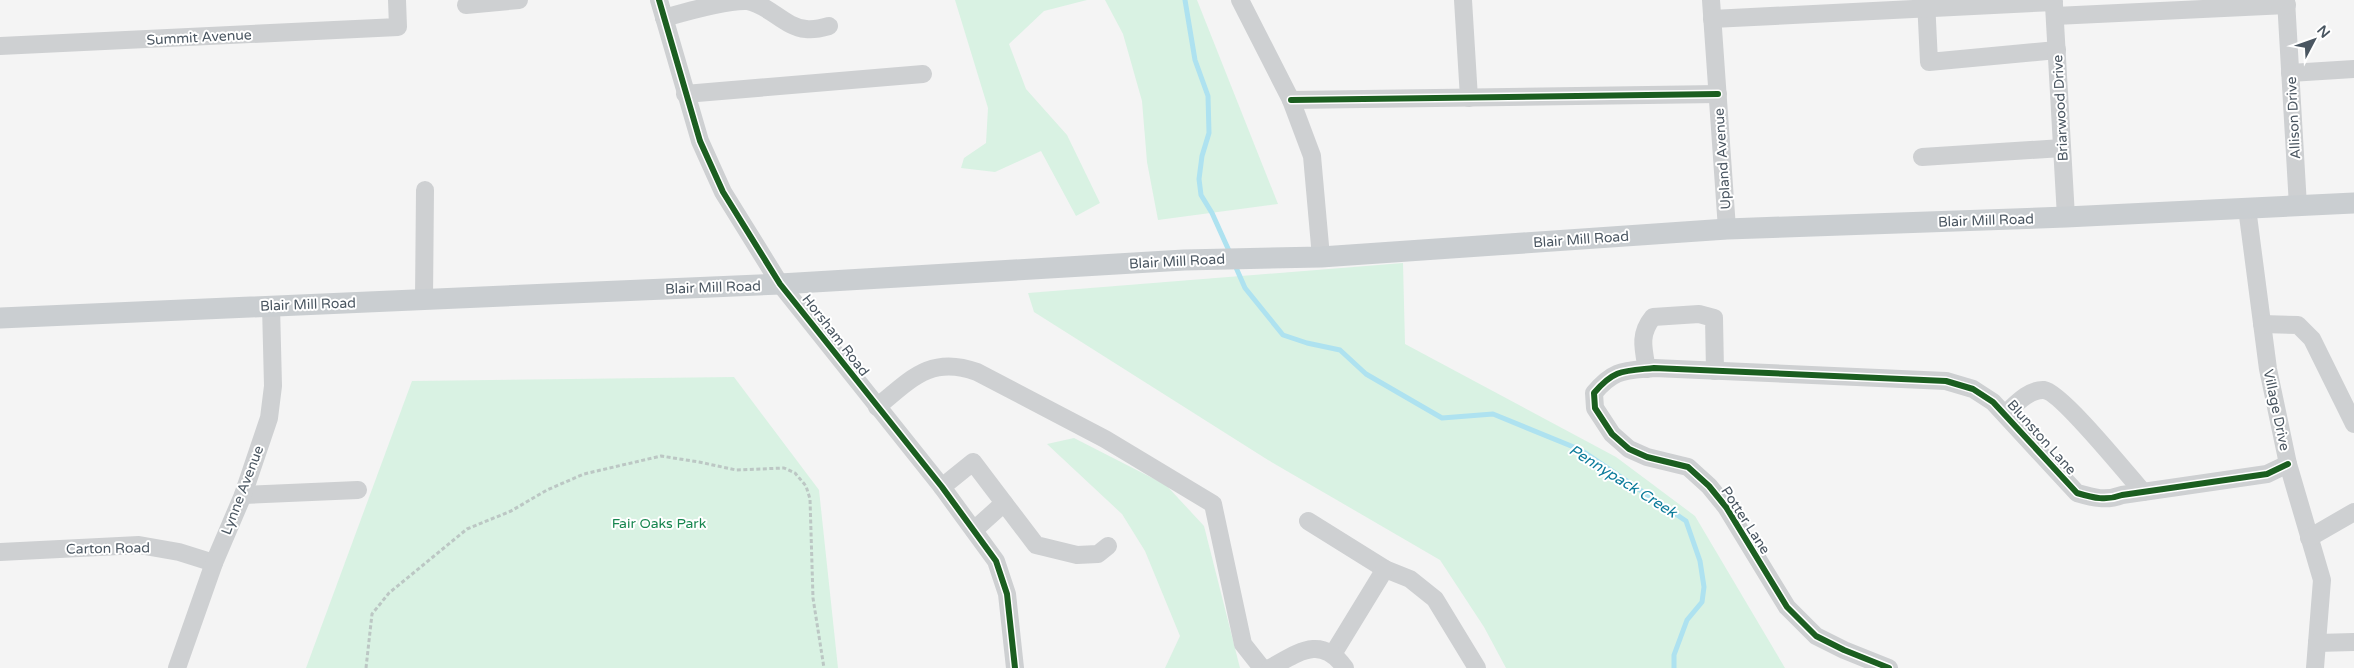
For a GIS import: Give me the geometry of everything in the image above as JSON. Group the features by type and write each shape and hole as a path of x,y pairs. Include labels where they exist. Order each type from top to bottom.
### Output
{"main road":[{"name":"Blair Mill Road","path":"0,318 780,284 1184,260 1321,257 1727,229 2066,217 2354,202"}],"street":[{"name":"Summit Avenue","path":"0,46 398,28 397,0"},
{"path":"466,5 519,0"},
{"name":"Horsham Road","path":"659,0 700,141 723,192 780,284 942,487 996,561 1008,594 1015,668"},
{"path":"1240,0 1291,100 1312,156 1321,257"},
{"path":"1463,0 1469,98"},
{"name":"Upland Avenue","path":"1711,0 1727,229"},
{"path":"664,18 707,6 745,1 763,7 794,26 808,30 829,26"},
{"path":"1712,19 1926,4 2054,6 2286,3"},
{"name":"Allison Drive","path":"2286,3 2298,206"},
{"path":"1926,4 1929,62 2057,50"},
{"name":"Briarwood Drive","path":"2054,6 2066,217"},
{"path":"2290,73 2354,69"},
{"path":"685,94 923,74"},
{"path":"1291,100 1718,94"},
{"path":"1922,157 2062,148"},
{"path":"424,299 425,190"},
{"name":"Village Drive","path":"2247,208 2268,369 2288,464 2322,580 2316,668"},
{"name":"Lynne Avenue","path":"177,668 214,563 243,495 269,418 273,386 272,306"},
{"path":"1651,368 1643,350 1644,328 1653,317 1700,314 1714,318 1715,371"},
{"path":"2262,324 2298,325 2312,339 2354,424"},
{"path":"877,407 924,371 942,366 959,366 977,372 1105,438 1213,504 1218,536 1243,644 1262,668"},
{"name":"Blunston Lane","path":"1651,368 1946,381 1973,389 1993,402 2060,477 2077,493 2096,499 2112,499 2122,495 2267,474 2288,464"},
{"name":"Potter Lane","path":"1651,368 1616,372 1594,393 1595,408 1612,434 1629,449 1647,457 1688,467 1709,486 1726,507 1787,607 1816,636 1844,650 1889,668"},
{"path":"2005,414 2030,393 2042,390 2050,392 2066,405 2143,492"},
{"path":"942,487 972,462 1036,545 1076,555 1098,554 1108,546"},
{"path":"243,495 358,490"},
{"path":"974,530 1004,504"},
{"path":"2309,538 2354,512"},
{"path":"1308,521 1385,569 1410,579 1434,600 1477,668"},
{"name":"Carton Road","path":"0,552 139,545 180,552 214,563"},
{"path":"1333,654 1385,569"},
{"path":"2317,643 2354,642"},
{"path":"1270,668 1307,648 1323,650 1333,654 1345,668"}],"path":[{"path":"366,668 372,614 389,593 467,529 511,511 547,490 584,474 661,456 736,470 784,468 795,473 806,486 810,499 813,598 824,668"}],"green space":[{"path":"955,0 1087,0 1044,11 1009,44 1026,89 1067,135 1100,203 1076,216 1041,151 995,172 961,168 964,158 986,143 988,108"},
{"path":"1105,0 1197,0 1278,204 1158,220 1147,162 1142,101 1123,34"},
{"path":"1403,263 1405,344 1616,457 1695,516 1785,668 1506,668 1484,627 1440,560 1268,460 1034,312 1028,293"},
{"name":"Fair Oaks Park","path":"734,377 819,490 838,668 306,668 412,381"},
{"path":"1074,438 1166,485 1204,526 1240,668 1165,668 1180,636 1145,551 1122,514 1047,444"}],"waterway":[{"name":"Pennypack Creek","path":"1185,0 1195,60 1208,96 1209,133 1202,156 1199,179 1201,195 1212,213 1230,253"},
{"name":"Pennypack Creek","path":"1234,263 1245,288 1283,335 1307,343 1340,350 1366,374 1442,418 1493,414 1581,450 1686,521 1700,561 1704,587 1702,602 1687,620 1674,655 1674,668"}],"cycle path":[{"path":"659,0 700,141 723,192 780,284 942,487 996,561 1007,594 1015,668"},
{"path":"1291,100 1718,94"},
{"path":"1889,668 1844,650 1816,636 1787,607 1726,507 1709,486 1688,467 1647,457 1629,449 1612,434 1595,408 1594,393 1601,385 1614,375 1620,373 1654,368 1946,381 1973,389 1993,402 2077,493 2100,498 2111,498 2267,474 2288,464"}]}
